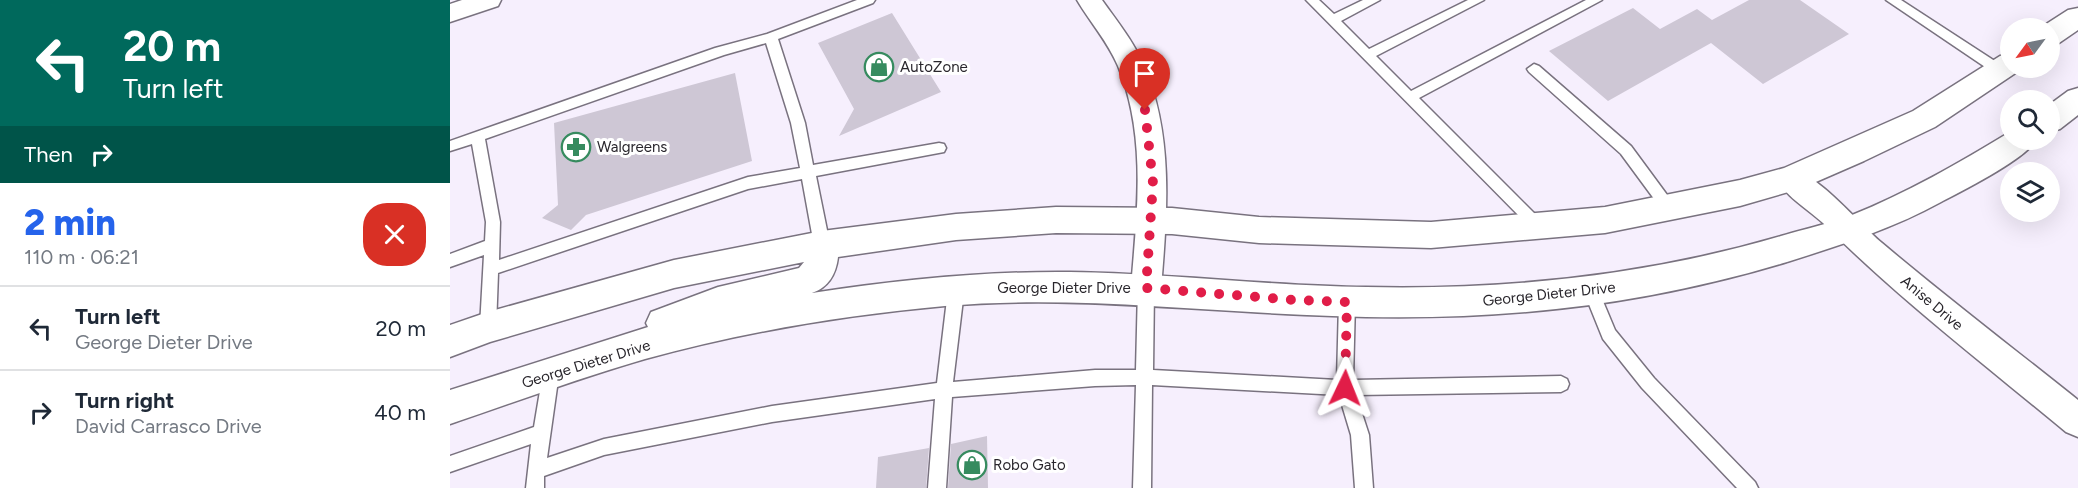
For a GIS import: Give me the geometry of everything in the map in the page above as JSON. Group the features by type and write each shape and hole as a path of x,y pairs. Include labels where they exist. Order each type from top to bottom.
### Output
{"main road":[{"path":"2060,28 2078,16"},
{"path":"450,341 488,327 674,274 822,245 956,227 1056,220 1151,221 1259,230 1431,235 1605,220 1791,179 1924,119 2000,70"},
{"path":"2060,113 2078,99"},
{"name":"George Dieter Drive","path":"450,408 598,357 690,333 812,308 898,296 998,288 1146,288 1295,300 1455,302 1592,292 1743,262 1848,230 1958,179 2005,150"},
{"path":"598,357 669,320 718,302 775,290 810,279 820,268 822,245"}],"street":[{"path":"450,13 489,0"},
{"path":"1089,0 1118,40 1127,58 1145,110 1153,183 1146,288"},
{"name":"Anise Drive","path":"1791,179 1870,251 2078,421"}],"lane":[{"path":"450,146 720,51 771,37 869,0"},
{"path":"1312,0 1539,227"},
{"path":"1332,20 1374,0"},
{"path":"1367,55 1478,0"},
{"path":"1410,97 1596,0"},
{"path":"1892,0 2000,64"},
{"path":"771,37 798,123 822,245"},
{"path":"1534,69 1626,150 1668,207"},
{"path":"478,136 493,222 488,327"},
{"path":"491,268 748,183 939,148"},
{"path":"450,261 492,245"},
{"path":"1142,488 1146,288"},
{"path":"937,488 944,390 956,291"},
{"path":"1592,292 1610,334 1641,375 1749,488"},
{"path":"1347,302 1345,388 1360,435 1364,488"},
{"path":"535,488 551,373"},
{"path":"536,470 604,447 772,414 944,390 1095,378 1143,377 1345,388 1561,384"},
{"path":"450,464 542,432"}],"building":[{"path":"1749,0 1800,0 1849,34 1763,84 1711,43 1608,101 1549,51 1633,8 1660,29 1697,9 1712,20"},
{"name":"AutoZone","path":"892,13 941,92 839,136 854,109 818,43"},
{"name":"Walgreens","path":"735,73 752,161 586,215 571,230 542,218 558,205 554,123"},
{"name":"Robo Gato","path":"987,436 988,488 948,488 951,444"},
{"path":"929,448 926,488 876,488 878,457"}],"place":[{"name":"AutoZone","path":"879,67"},
{"name":"Walgreens","path":"576,147"},
{"name":"Robo Gato","path":"972,465"}],"route":[{"path":"1145,110 1153,183 1146,288 1347,302 1345,388"}]}
